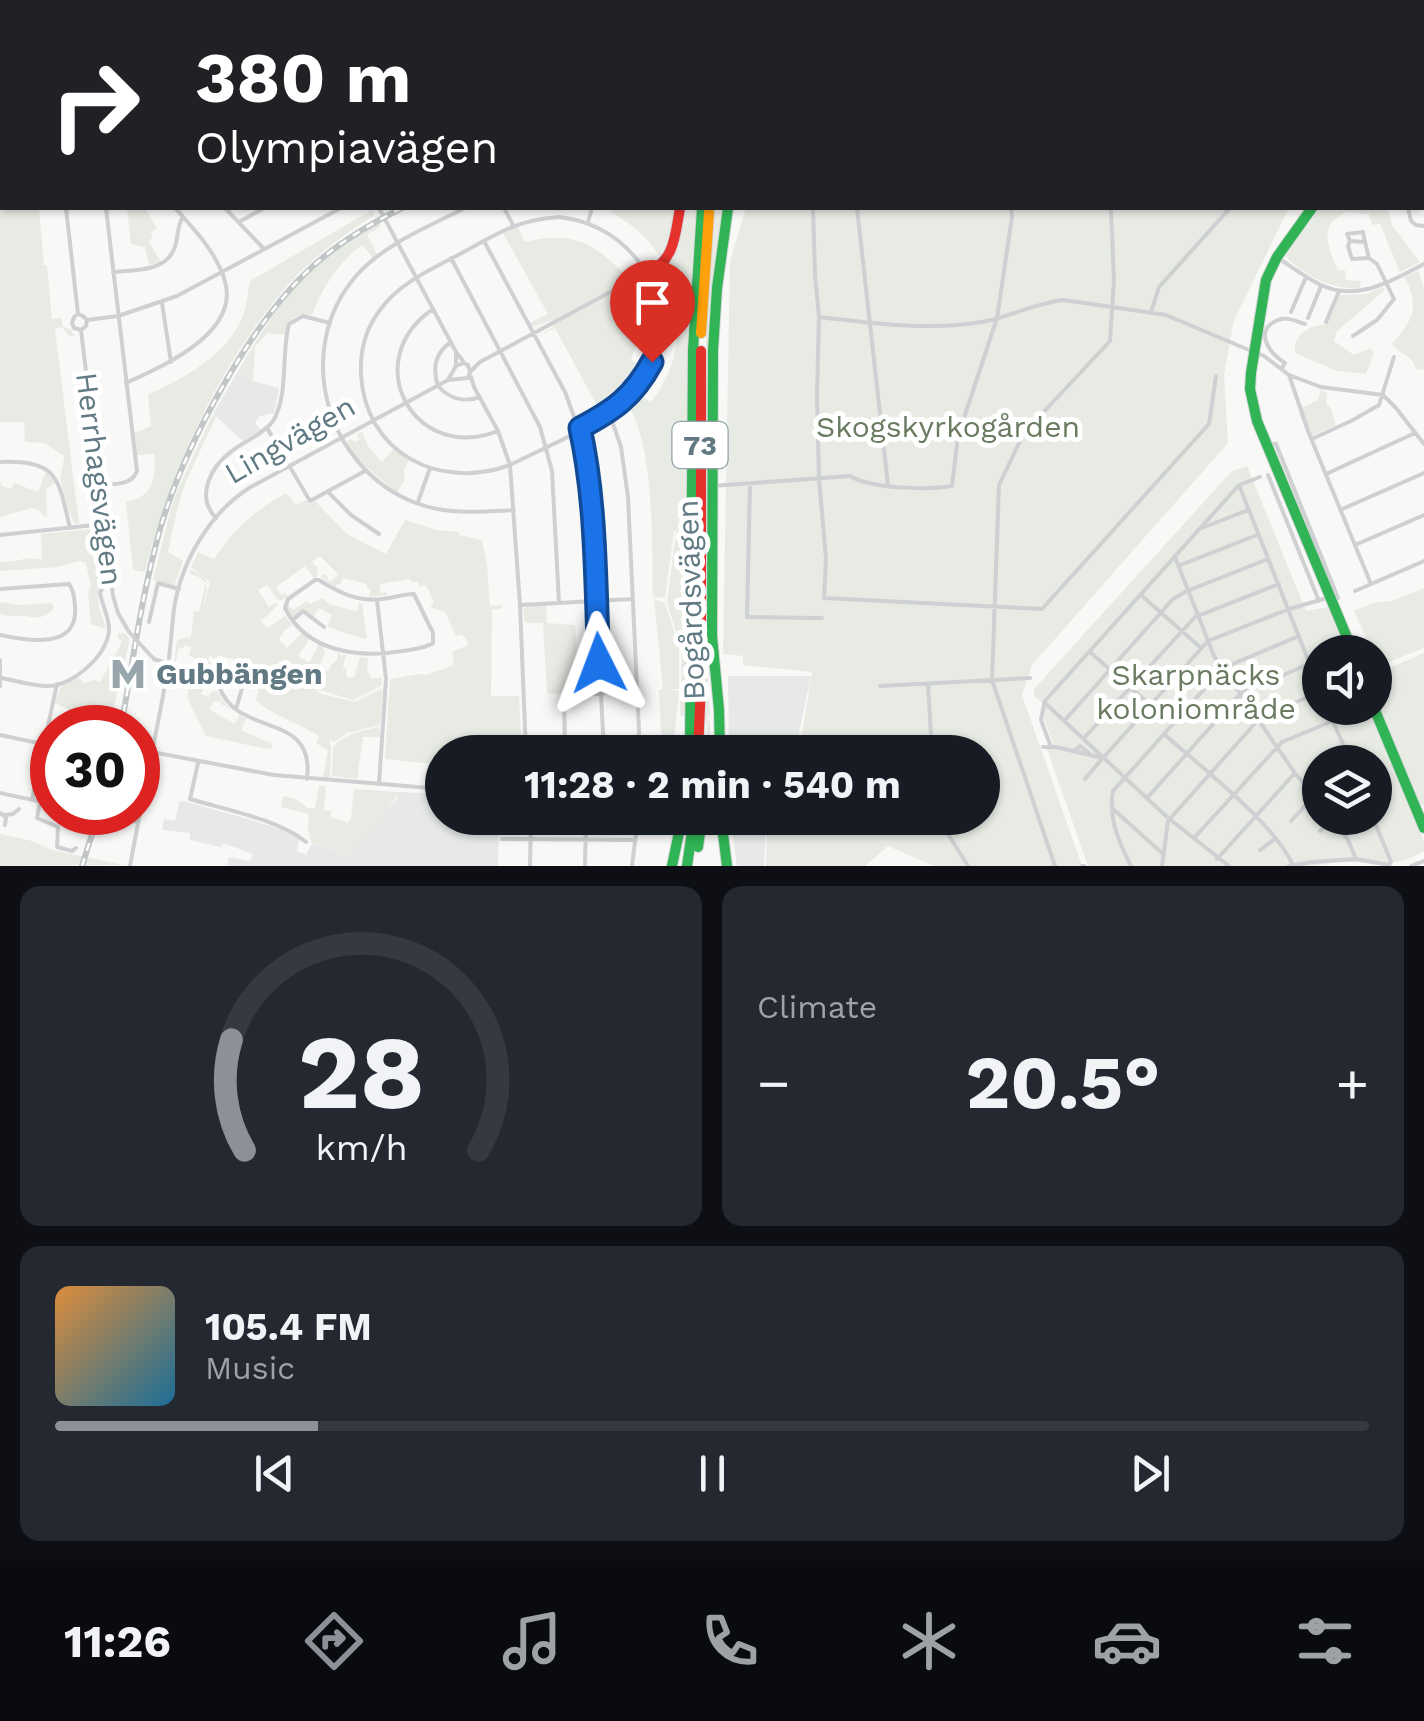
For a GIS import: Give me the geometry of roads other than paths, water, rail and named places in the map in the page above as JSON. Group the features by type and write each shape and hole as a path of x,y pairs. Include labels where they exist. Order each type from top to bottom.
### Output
{"main road":[{"path":"646,273 662,260 672,244 680,210"},
{"name":"73","path":"690,735 693,350 702,210"},
{"name":"73","path":"701,735 701,342 710,210"},
{"name":"Bogårdsvägen","path":"720,735 712,636 713,350 728,210"},
{"path":"1311,210 1277,257 1266,280 1251,350 1250,389 1257,421 1345,635"},
{"path":"1382,725 1421,810 1424,828"},
{"path":"674,866 679,835"},
{"path":"687,866 695,835"},
{"path":"695,866 698,835"},
{"path":"723,835 727,866"}],"street":[{"name":"Herrhagsvägen","path":"66,210 78,314 72,324 81,330"},
{"path":"99,485 130,481 136,474 106,210"},
{"path":"126,383 171,362 203,338 222,314 227,294 222,272 200,235 177,210"},
{"path":"228,210 264,249"},
{"path":"238,222 260,210"},
{"path":"78,314 87,320 118,316 162,302 337,210"},
{"path":"380,210 470,373 498,430 510,466 525,735"},
{"path":"462,210 376,257 356,277 330,323 324,354 324,389 340,438 364,470 388,489 418,504 447,512 514,510"},
{"path":"505,210 513,225"},
{"path":"588,223 591,210"},
{"path":"814,210 819,479 826,558 824,598 1042,609 1209,424 1216,376"},
{"path":"857,210 888,485"},
{"path":"712,486 850,476 866,483 952,486 958,436 997,318 1011,210"},
{"path":"1055,866 992,680 999,485 1024,433 1110,340 1111,210"},
{"path":"1151,312 1158,287 1228,210"},
{"path":"1408,210 1416,226 1424,226"},
{"path":"114,272 164,262 174,250 183,216"},
{"path":"559,217 588,223 625,246 646,273 658,307 658,341 652,362 627,398 610,412 510,466 474,474 430,468 396,450 374,420 361,380 366,336 393,294 513,225 559,217"},
{"path":"1353,336 1377,320 1394,299 1377,264 1369,258 1363,232 1347,232 1352,259 1369,258"},
{"path":"484,241 565,392 580,428 591,499 603,735"},
{"path":"1350,241 1365,242"},
{"path":"1277,257 1321,286 1339,291 1366,290 1424,264"},
{"path":"452,258 531,407 546,446 554,500 559,603"},
{"path":"462,379 480,362 646,273"},
{"path":"1291,312 1306,277"},
{"path":"1282,370 1284,363 1266,346 1268,330 1284,318 1306,321 1321,286"},
{"path":"1326,322 1339,291"},
{"path":"819,317 870,323 956,325 988,321 1064,300 1151,312 1251,350 1288,374 1321,387 1382,395 1424,444"},
{"path":"162,302 171,362"},
{"path":"434,309 416,322 399,354 398,378 406,402 426,426 445,434 469,438 498,430"},
{"path":"216,518 206,498 212,472 275,416 289,324 298,316 330,323"},
{"name":"Herrhagsvägen","path":"81,330 87,320"},
{"name":"Herrhagsvägen","path":"81,330 118,613 129,632 154,659 169,664"},
{"path":"451,342 442,349 434,367 438,386 456,399 480,397"},
{"path":"456,352 455,368 462,379 474,386"},
{"path":"1312,439 1376,408 1394,358"},
{"path":"455,368 480,362"},
{"name":"Lingvägen","path":"448,380 455,368"},
{"path":"1288,374 1370,584"},
{"name":"Lingvägen","path":"160,711 179,589 193,553 216,518 238,495 448,380 462,379"},
{"path":"610,412 624,464 639,735"},
{"path":"266,428 310,501 364,470"},
{"path":"1326,474 1415,433"},
{"path":"0,462 26,462 48,470 59,484 70,528"},
{"path":"418,504 430,468"},
{"path":"1340,510 1424,472"},
{"path":"1268,475 1329,599"},
{"path":"1051,746 1041,720 1044,702 1239,485 1260,478"},
{"path":"750,484 748,617 822,618"},
{"path":"1239,485 1302,644"},
{"path":"328,492 351,515 380,534"},
{"path":"1201,528 1248,510"},
{"path":"1355,546 1424,515"},
{"path":"0,535 104,524"},
{"path":"1178,566 1258,534"},
{"path":"1175,557 1214,656 1302,781"},
{"path":"1064,720 1173,599 1268,559"},
{"path":"1355,591 1424,562"},
{"path":"318,580 349,596 377,600 416,595 433,642 428,647 359,655 329,647 306,633 286,613 285,603 318,580"},
{"path":"2,678 46,686 83,670 101,650 109,631 100,593 111,581"},
{"path":"149,622 158,584 179,589"},
{"path":"1084,738 1198,615 1278,584"},
{"path":"0,589 72,586 76,617 71,629 57,638 31,641 0,635"},
{"path":"1141,595 1202,648"},
{"path":"1085,780 1208,641 1289,609 1346,595"},
{"path":"520,604 634,599"},
{"path":"377,600 386,686 379,785"},
{"path":"292,620 303,611 324,627"},
{"path":"1131,866 1116,831 1113,791 1223,668 1299,636"},
{"path":"1090,652 1150,705"},
{"path":"0,660 0,686"},
{"path":"1147,798 1241,692 1302,667"},
{"path":"236,709 243,685 239,676 229,674 221,678 219,689 227,702 236,709 249,717 300,741 309,762 307,779"},
{"path":"880,686 1030,678"},
{"path":"52,705 57,684"},
{"path":"928,684 931,735"},
{"path":"564,735 564,695 638,691"},
{"path":"1162,866 1170,818 1258,720 1302,700"},
{"path":"1044,702 1124,778 1230,866"},
{"path":"1194,838 1282,742 1323,725"},
{"path":"1164,734 1255,816 1288,854 1291,866 1356,860 1389,864 1380,835"},
{"path":"0,736 30,741"},
{"path":"1044,747 1103,758"},
{"path":"160,754 307,779 425,788"},
{"path":"198,763 190,799 275,825 306,842"},
{"path":"1217,858 1295,773"},
{"path":"0,793 30,800"},
{"path":"1112,808 1163,854"},
{"path":"4,825 3,814 14,814 19,809"},
{"path":"1292,821 1302,810"},
{"path":"58,835 57,847 72,851 76,848"},
{"name":"Lingvägen","path":"130,866 136,835"},
{"path":"530,835 530,866"},
{"path":"585,835 586,866"},
{"path":"632,866 636,835"},
{"path":"949,835 968,866"},
{"path":"1344,835 1356,860"},
{"path":"502,838 635,840"},
{"path":"1260,850 1275,839"},
{"path":"1410,866 1424,861"}],"railway":[{"path":"125,705 161,526 186,459 222,387 289,290 334,249 398,210"},
{"path":"82,866 92,835"}],"place":[{"name":"Gubbängen","path":"128,674"}],"park label":[{"name":"Skogskyrkogården","path":"948,427"},
{"name":"Skarpnäcks koloniområde","path":"1196,692"}]}
